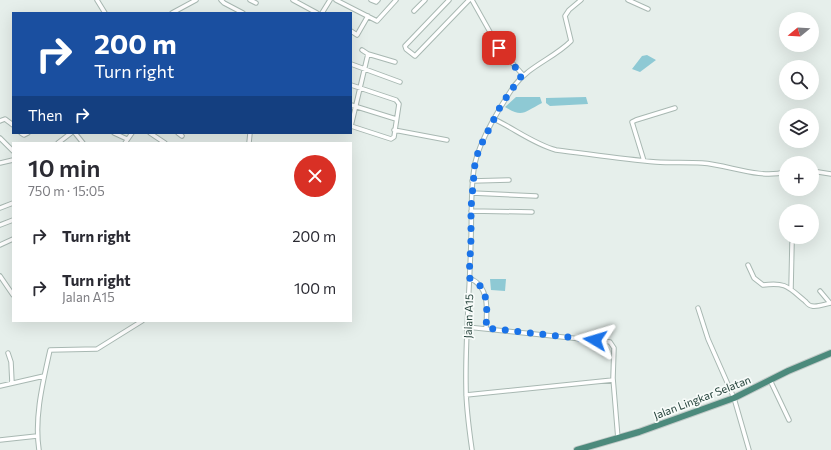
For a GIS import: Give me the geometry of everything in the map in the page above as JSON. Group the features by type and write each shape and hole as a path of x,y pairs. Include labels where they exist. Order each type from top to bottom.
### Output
{"highway":[{"name":"Jalan Lingkar Selatan","path":"577,450 618,439 734,398 831,353"}],"street":[{"path":"98,0 104,12"},
{"path":"174,12 196,0"},
{"path":"221,0 241,12"},
{"path":"250,0 256,3"},
{"path":"293,0 315,12"},
{"path":"323,12 330,0"},
{"path":"336,0 377,20 396,0"},
{"path":"371,0 376,2 378,0"},
{"path":"414,11 425,0"},
{"path":"449,0 406,46 406,48 415,56 470,0 499,48 522,75"},
{"name":"Jalan A15","path":"472,450 466,395 472,180 475,163 479,149 501,105 522,75 570,41 565,16 569,10 581,0"},
{"path":"628,0 648,9"},
{"path":"352,32 357,35 368,16"},
{"path":"362,50 368,54 395,62"},
{"path":"352,122 368,54"},
{"path":"352,64 400,82"},
{"path":"352,85 398,101 399,104 394,137 391,139 352,126"},
{"path":"352,105 396,119"},
{"path":"644,161 632,122 675,108"},
{"path":"0,121 5,119 12,125"},
{"path":"494,119 540,145 556,150 644,161 700,163 724,166 760,174 770,175 779,173"},
{"path":"394,130 447,140"},
{"path":"59,142 70,134"},
{"path":"76,134 82,142"},
{"path":"117,134 126,141"},
{"path":"152,134 164,142"},
{"path":"0,138 12,150"},
{"path":"0,163 12,160"},
{"path":"819,172 831,174"},
{"path":"472,180 508,180"},
{"path":"472,193 536,196"},
{"path":"0,208 12,203"},
{"path":"471,211 532,212"},
{"path":"0,225 12,220"},
{"path":"0,245 12,239"},
{"path":"791,289 792,244"},
{"path":"748,265 754,278 761,284 785,286 791,289 810,306 830,303 820,291"},
{"path":"0,276 12,294"},
{"path":"469,278 480,285 484,293 487,307 486,328"},
{"path":"698,308 708,338 734,398 749,450"},
{"path":"39,450 37,436 44,376 50,350 97,349 140,322"},
{"path":"467,327 512,330 610,342 614,348 613,380 618,439"},
{"path":"8,353 11,362 12,383"},
{"path":"0,386 44,376"},
{"path":"466,395 613,380"},
{"path":"770,380 789,420"},
{"path":"0,440 37,436"}],"water":[{"path":"647,55 656,60 640,72 632,69 642,56"},
{"path":"516,97 540,97 542,103 520,113 505,107"},
{"path":"586,97 588,104 550,106 546,103 546,98"},
{"path":"490,279 506,279 505,291 491,290"}],"route":[{"path":"499,48 522,75 501,105 479,149 475,163 472,180 469,278 480,285 484,293 487,303 486,328 595,340"}]}
